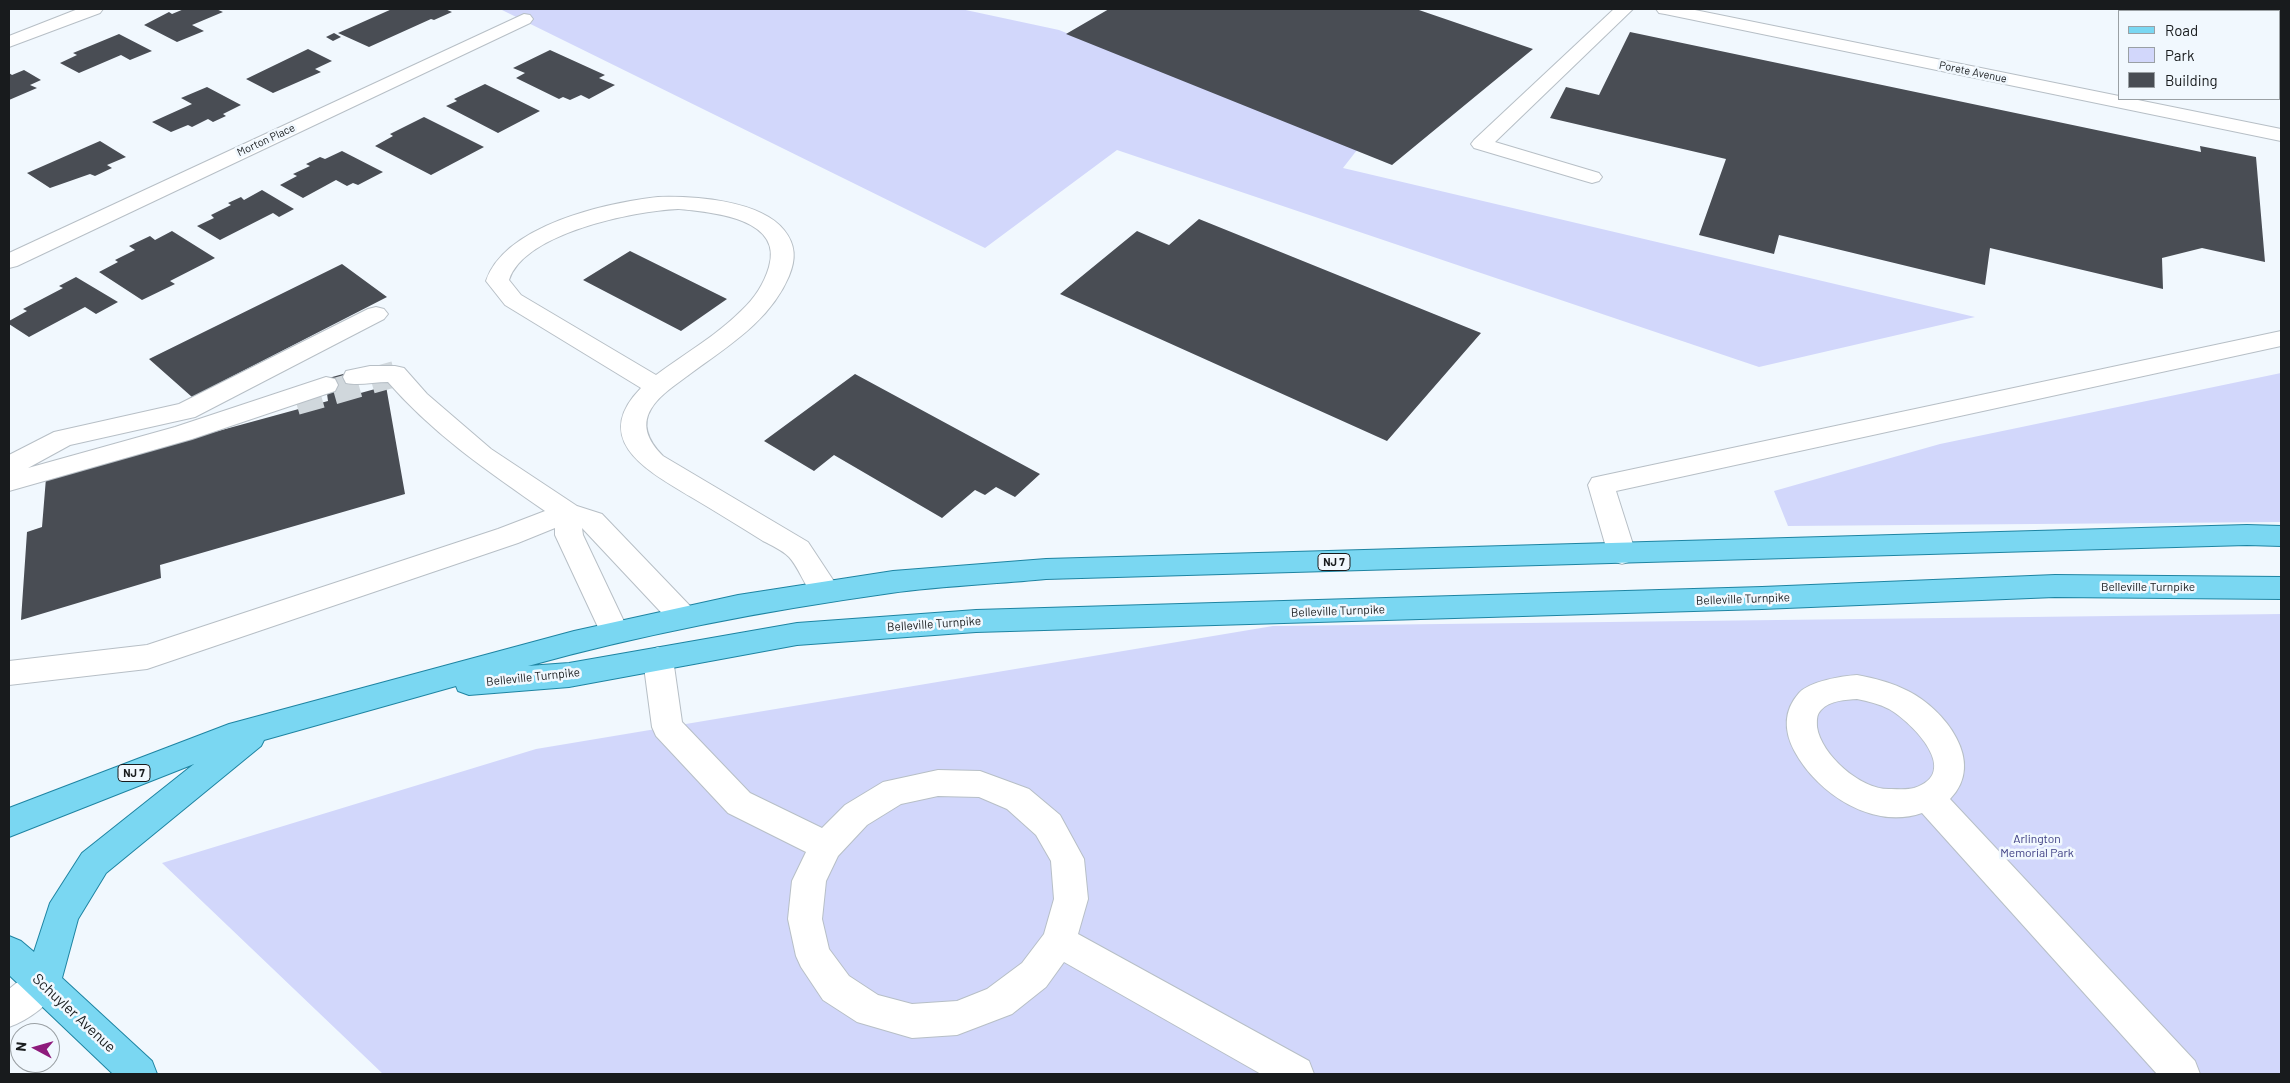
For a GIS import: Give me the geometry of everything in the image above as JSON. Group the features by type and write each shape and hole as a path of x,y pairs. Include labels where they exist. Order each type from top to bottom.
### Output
{"main road":[{"name":"Belleville Turnpike","path":"9,823 229,737 400,689 614,632 684,617 893,582 1046,569 2237,535 2281,536"},
{"name":"Belleville Turnpike","path":"400,689 569,675 798,634 976,621 1762,598 2054,586 2281,588"},
{"path":"43,984 62,914 94,863 260,728"},
{"name":"Schuyler Avenue","path":"9,952 139,1074"}],"street":[{"path":"9,42 94,9"},
{"path":"1592,177 1481,144 1624,9"},
{"name":"Porete Avenue","path":"1665,9 2281,135"},
{"name":"Morton Place","path":"9,261 524,19"},
{"path":"657,387 513,300 497,280 499,270 523,248 552,233 613,211 642,205 692,202 713,205 753,217 768,226 777,237 782,250 777,278 769,294 755,312 657,387 636,414 633,430 642,452 654,462 798,549 827,592"},
{"path":"9,466 63,438 186,411 376,314"},
{"path":"1622,554 1601,485 2281,338"},
{"path":"355,377 370,374 395,374 418,400 482,455 567,513 592,521 684,617"},
{"path":"9,482 183,433 326,385"},
{"path":"567,513 569,535 614,632"},
{"path":"9,673 148,656 508,536 567,513"},
{"path":"658,659 667,727 738,803 826,846"},
{"path":"1835,688 1857,688 1880,692 1903,702 1923,716 1939,733 1948,752 1950,771 1943,786 1929,798 1907,803 1883,802 1858,795 1834,782 1816,764 1804,744 1800,725 1805,708 1816,696 1835,688"},
{"path":"938,782 980,784 1018,799 1048,825 1067,859 1071,899 1059,941 1034,975 999,1002 957,1018 912,1021 870,1010 836,988 813,956 805,919 810,881 826,846 856,814 894,792 938,782"},
{"path":"1929,798 2182,1074"},
{"path":"1059,941 1296,1074"},
{"path":"9,1010 43,984"}],"green space":[{"path":"500,9 961,9 1059,30 1357,150 1343,168 1975,317 1759,367 1117,150 985,248"},
{"path":"2281,373 2281,522 1788,526 1774,491 1940,444"},
{"name":"Arlington Memorial Park","path":"2281,614 2281,1074 383,1074 162,863 536,749 1273,626"}],"building":[{"path":"184,9 216,9 223,12 192,25 204,31 177,42 144,25 169,12 172,14"},
{"path":"392,9 445,9 452,12 434,20 431,19 369,47 338,33"},
{"path":"1109,9 1416,9 1533,49 1392,165 1066,34"},
{"path":"1630,32 2201,152 2200,146 2256,157 2265,262 2202,248 2162,258 2163,289 1990,248 1985,285 1779,235 1774,254 1699,235 1726,159 1550,118 1566,87 1599,95"},
{"path":"334,33 341,37 333,41 326,37"},
{"path":"119,34 152,51 130,60 121,55 79,73 60,63 77,55 73,53"},
{"path":"308,49 332,61 315,69 321,72 273,93 246,79"},
{"path":"550,50 605,75 599,78 615,85 589,99 581,95 570,100 563,97 559,99 516,78 525,73 513,68"},
{"path":"24,70 41,80 30,85 37,88 9,100 9,73 12,75"},
{"path":"485,84 540,111 498,133 446,106 457,101 454,99"},
{"path":"207,87 241,105 223,114 226,116 213,122 208,119 192,127 188,125 171,132 152,122 192,104 181,98"},
{"path":"424,117 484,147 431,175 375,146 393,136 390,134"},
{"path":"100,141 126,157 107,165 112,168 95,176 90,174 50,188 27,173"},
{"path":"342,151 383,172 358,185 353,183 347,186 336,180 303,198 280,185 297,176 293,174 310,166 306,164 320,157 325,159"},
{"path":"262,190 294,209 279,217 273,213 220,240 197,226 214,218 211,215 231,205 228,203 241,197 244,200"},
{"path":"1199,219 1481,333 1387,441 1060,294 1137,231 1169,245"},
{"path":"172,231 215,258 170,281 175,284 142,300 99,272 118,262 115,260 135,250 129,246 150,236 155,240"},
{"path":"630,251 727,299 681,331 583,280"},
{"path":"342,264 387,297 192,397 149,359"},
{"path":"76,277 118,302 96,314 85,307 29,337 9,324 9,321 27,311 23,309 63,288 59,286"},
{"path":"354,371 357,394 386,386 405,494 160,565 161,578 21,620 27,532 42,527 46,478 328,401 325,379"},
{"path":"855,374 1040,474 1015,497 996,487 985,495 975,490 942,518 834,455 814,471 764,441"}],"tunnel":[{"path":"296,402 395,374"}]}
